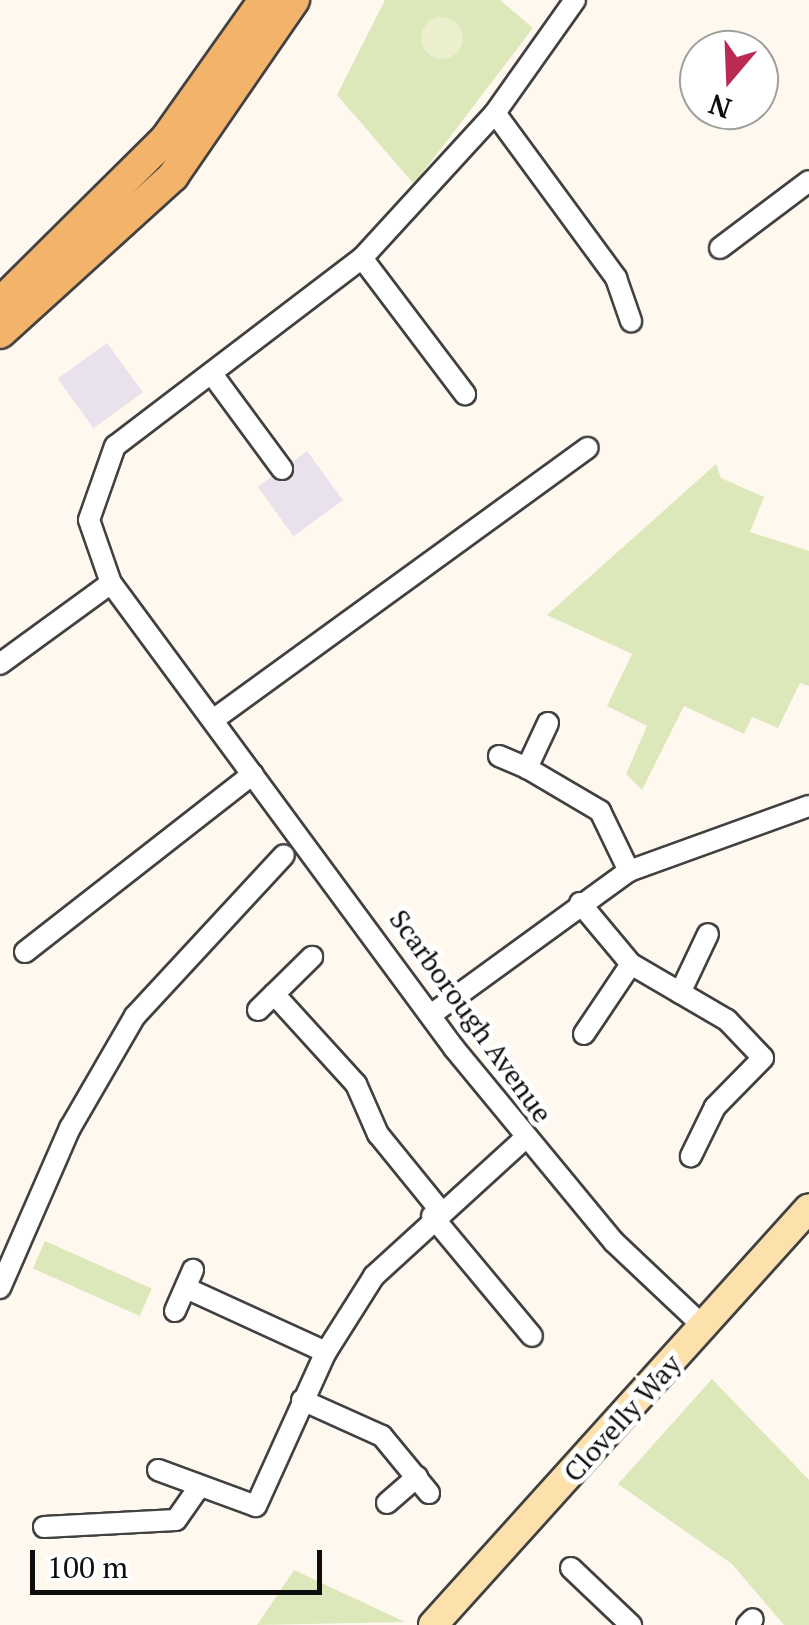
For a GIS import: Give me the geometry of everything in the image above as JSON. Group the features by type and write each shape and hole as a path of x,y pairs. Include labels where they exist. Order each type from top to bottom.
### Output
{"main road":[{"path":"0,303 165,140 264,0"},
{"path":"0,332 173,176 220,116 294,0"}],"street":[{"name":"Scarborough Avenue","path":"575,0 495,113 362,258 104,463 89,520 111,583 524,1138 637,1265 704,1326"},
{"path":"495,113 616,278 631,321"},
{"path":"720,248 809,181"},
{"path":"362,258 465,394"},
{"path":"212,374 282,469"},
{"path":"214,720 588,448"},
{"path":"0,664 111,583"},
{"path":"527,768 548,723"},
{"path":"499,756 585,796 628,871"},
{"path":"25,952 253,774"},
{"path":"432,1014 580,902 628,871 809,806"},
{"path":"0,1288 76,1117 134,1016 284,855"},
{"path":"580,902 631,964 727,1020 764,1058 715,1107 691,1156"},
{"path":"680,993 708,934"},
{"path":"258,1010 312,957"},
{"path":"584,1034 631,964"},
{"path":"274,994 356,1084 378,1134 532,1336"},
{"path":"158,1470 256,1506 326,1352 374,1276 436,1213 524,1138"},
{"name":"Clovelly Way","path":"433,1625 809,1208"},
{"path":"175,1311 189,1279 326,1352"},
{"path":"302,1400 382,1436 423,1485 387,1504"},
{"path":"44,1526 176,1520 200,1487"},
{"path":"571,1568 631,1625"}],"shaded area":[{"path":"107,343 143,392 94,428 58,379"},
{"path":"307,451 343,500 294,536 258,487"}],"green space":[{"path":"385,0 500,0 533,28 414,184 337,95"},
{"path":"442,17 457,23 463,38 457,53 442,59 427,53 421,38 427,23"},
{"path":"716,464 721,478 764,497 750,532 809,551 809,686 800,683 778,728 752,717 744,734 684,706 642,790 626,774 647,726 607,706 632,654 547,615"},
{"path":"45,1241 152,1289 140,1316 33,1268"},
{"path":"712,1379 809,1480 809,1625 784,1625 732,1564 618,1484"},
{"path":"294,1570 405,1622 257,1625"}]}
